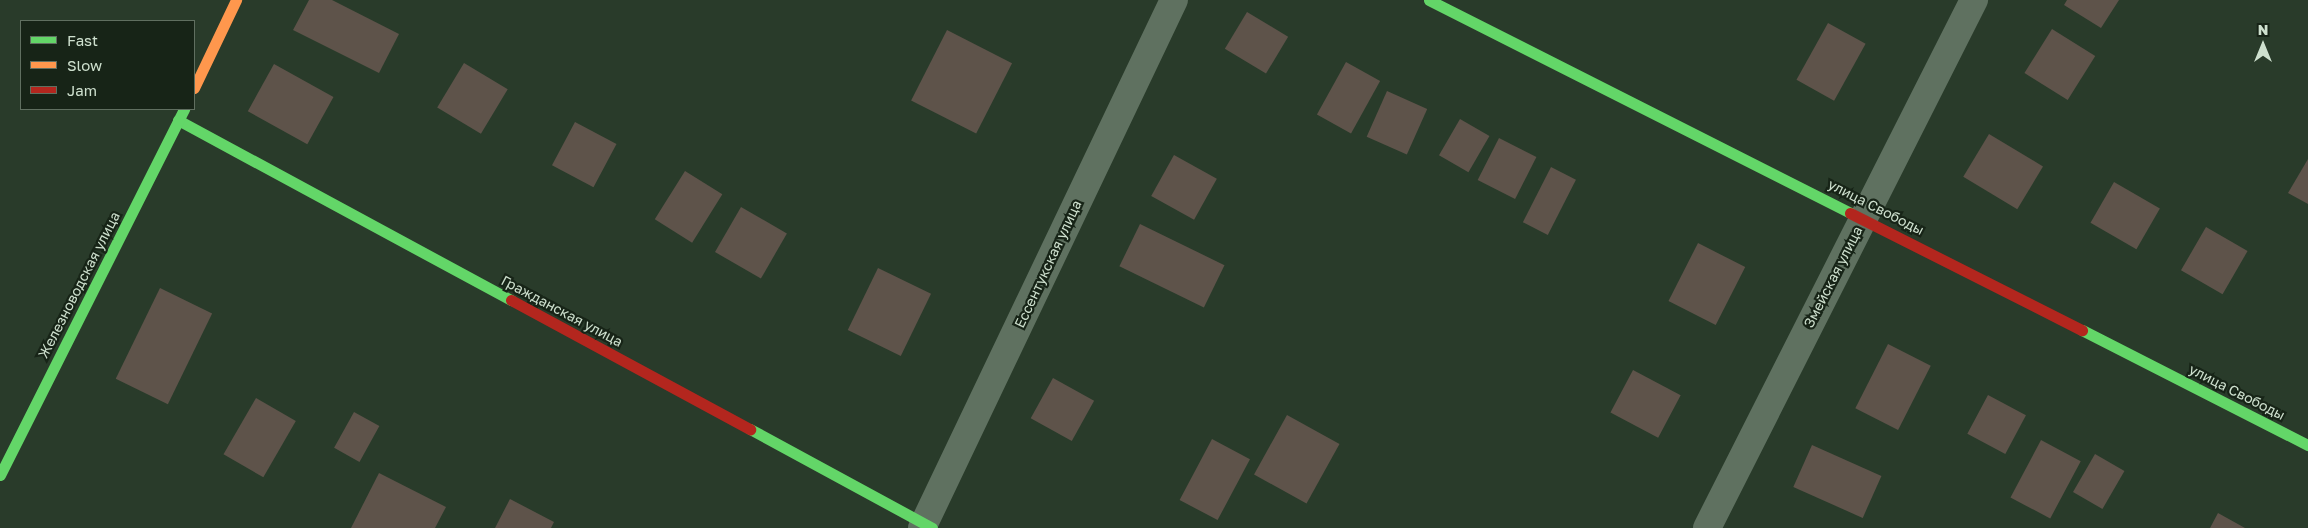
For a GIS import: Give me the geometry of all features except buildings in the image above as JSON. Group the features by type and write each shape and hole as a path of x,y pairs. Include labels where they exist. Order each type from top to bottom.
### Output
{"street":[{"path":"195,86 236,0"},
{"name":"Ессентукская улица","path":"926,527 1174,0"},
{"name":"улица Свободы","path":"1429,0 1864,217 2308,445"},
{"name":"Змейская улица","path":"1707,528 1974,0"},
{"name":"Железноводская улица","path":"0,475 183,110"},
{"name":"Гражданская улица","path":"178,120 926,527"}],"traffic: fast":[{"path":"1429,0 1850,213"},
{"path":"0,475 183,110"},
{"path":"178,120 511,300"},
{"path":"2082,330 2308,445"},
{"path":"750,429 932,528"}],"traffic: slow":[{"path":"195,86 236,0"}],"traffic: jam":[{"path":"1850,213 2082,330"},
{"path":"511,300 750,429"}]}
